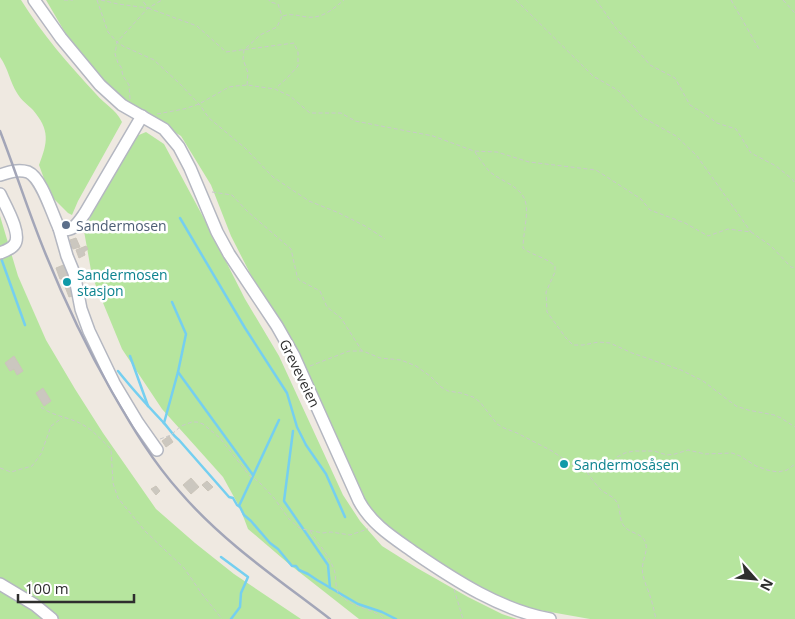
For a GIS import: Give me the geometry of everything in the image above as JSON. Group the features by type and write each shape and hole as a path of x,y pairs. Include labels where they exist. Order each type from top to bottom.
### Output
{"street":[{"name":"Greveveien","path":"34,0 90,76 116,101 158,125 170,135 184,157 217,232 229,254 277,326 294,356 363,508 386,533 451,577 505,605 550,619"},
{"path":"64,244 72,229 85,214 142,116"},
{"path":"0,175 18,171 28,172 41,187 59,228 74,273 81,309 89,331 114,383 157,450"},
{"path":"0,194 17,236 14,245 0,253"},
{"path":"59,228 65,230 72,229"},
{"path":"0,584 35,605 52,619"}],"path":[{"path":"64,0 73,0"},
{"path":"97,0 108,32 117,42 154,60 200,104 209,118 245,148 273,177 309,201 366,226 385,239"},
{"path":"101,0 148,8 197,26 226,52 294,43 298,52 298,66 275,89"},
{"path":"142,0 148,8"},
{"path":"128,109 131,101 122,67 118,63 115,54 117,42 148,8 162,0"},
{"path":"247,86 248,73 243,58 244,50 260,35 277,27 282,16 278,4 269,0"},
{"path":"282,16 288,14 310,18 327,13 344,0"},
{"path":"516,0 594,76 619,91 642,117 676,136 697,156 751,232 772,246 791,267 795,268"},
{"path":"596,0 618,31 650,65 675,78 690,105 717,124 736,129 751,153 776,166 795,183"},
{"path":"731,0 759,49"},
{"path":"784,0 795,13"},
{"path":"142,116 184,109 200,104 229,87 247,86 275,89 290,96 310,113 341,113 355,121 433,136 474,152 497,152 529,162 596,170 641,199 650,210 685,223 708,236 728,229 751,232"},
{"path":"474,152 488,170 518,189 522,195 526,204 523,248 529,253 551,262 555,266 555,272 546,292 547,312 573,345 598,342 610,343 639,356 681,370 703,381 736,406 774,415 795,427"},
{"path":"200,190 232,195 291,250 299,280 320,291 327,307 341,318 363,351"},
{"path":"300,370 349,351 363,351 380,358 402,360 416,366 448,391 473,396 497,424 552,450 568,462 586,471 595,471 613,462 617,457 634,451 654,451 667,455 688,450 705,454 732,453 756,466 778,472 787,470 795,464"},
{"path":"41,408 48,413 85,426 111,449 114,483 118,498 145,531 184,568 222,619"},
{"path":"0,468 11,472 32,466 41,454 51,426 63,417"},
{"path":"171,435 181,426 192,422 203,424 209,428 220,438 249,475 259,482 274,498 289,519 302,529 350,535 378,525"},
{"path":"586,471 600,490 615,499 620,507 623,525 628,530 636,532 643,537 647,546 642,563 643,574 656,619"},
{"path":"310,531 334,567 338,595 351,604 368,609 385,619"},
{"path":"451,577 452,586 457,595 463,619"}],"green space":[{"path":"0,0 21,0 56,49 99,98 116,113 122,122 72,215 50,195 39,165 46,143 45,130 39,117 20,98 0,57"},
{"path":"46,0 795,0 795,619 590,619 522,607 459,578 382,524 368,505 297,350 259,291 231,236 211,185 181,136 125,102 80,58"},
{"path":"146,132 164,144 245,299 279,356 343,495 360,521 382,546 417,568 468,597 502,614 517,619 359,619 248,529 240,508 223,477 162,409 122,349 92,276 84,231 105,185 134,137"},
{"path":"0,216 18,276 46,340 103,433 156,509 234,574 301,619 0,619"}],"building":[{"name":"Sandermosen stasjon","path":"76,238 80,247 73,249 70,240"},
{"path":"86,246 88,249 84,252 85,255 79,258 76,250"},
{"name":"Sandermosen stasjon","path":"66,264 76,295 69,297 56,268"},
{"path":"14,356 23,371 17,375 14,369 10,371 5,363"},
{"path":"43,388 51,401 44,406 36,393"},
{"path":"169,436 173,442 166,447 162,441"},
{"path":"191,478 199,487 191,494 183,485"},
{"path":"207,481 213,487 208,491 202,485"},
{"path":"156,486 160,491 156,495 151,489"}],"waterway":[{"path":"180,218 245,328 287,393 297,427 306,445 326,474 345,517"},
{"path":"1,258 25,325"},
{"path":"164,423 186,334 172,302"},
{"path":"130,356 148,406"},
{"path":"118,371 229,497 233,498 244,515 292,566 296,566 299,570 358,604 396,619"},
{"path":"178,372 253,475"},
{"path":"239,506 279,420"},
{"path":"293,431 284,501 328,565 330,588"},
{"path":"221,557 248,577 241,593 240,607 231,619"}],"railway":[{"path":"0,131 53,273 85,342 143,444 170,481 214,527 233,544 330,619"}],"place":[{"name":"Sandermosen","path":"66,225"},
{"name":"Sandermosen stasjon","path":"67,282"},
{"name":"Sandermosåsen","path":"564,464"}]}
